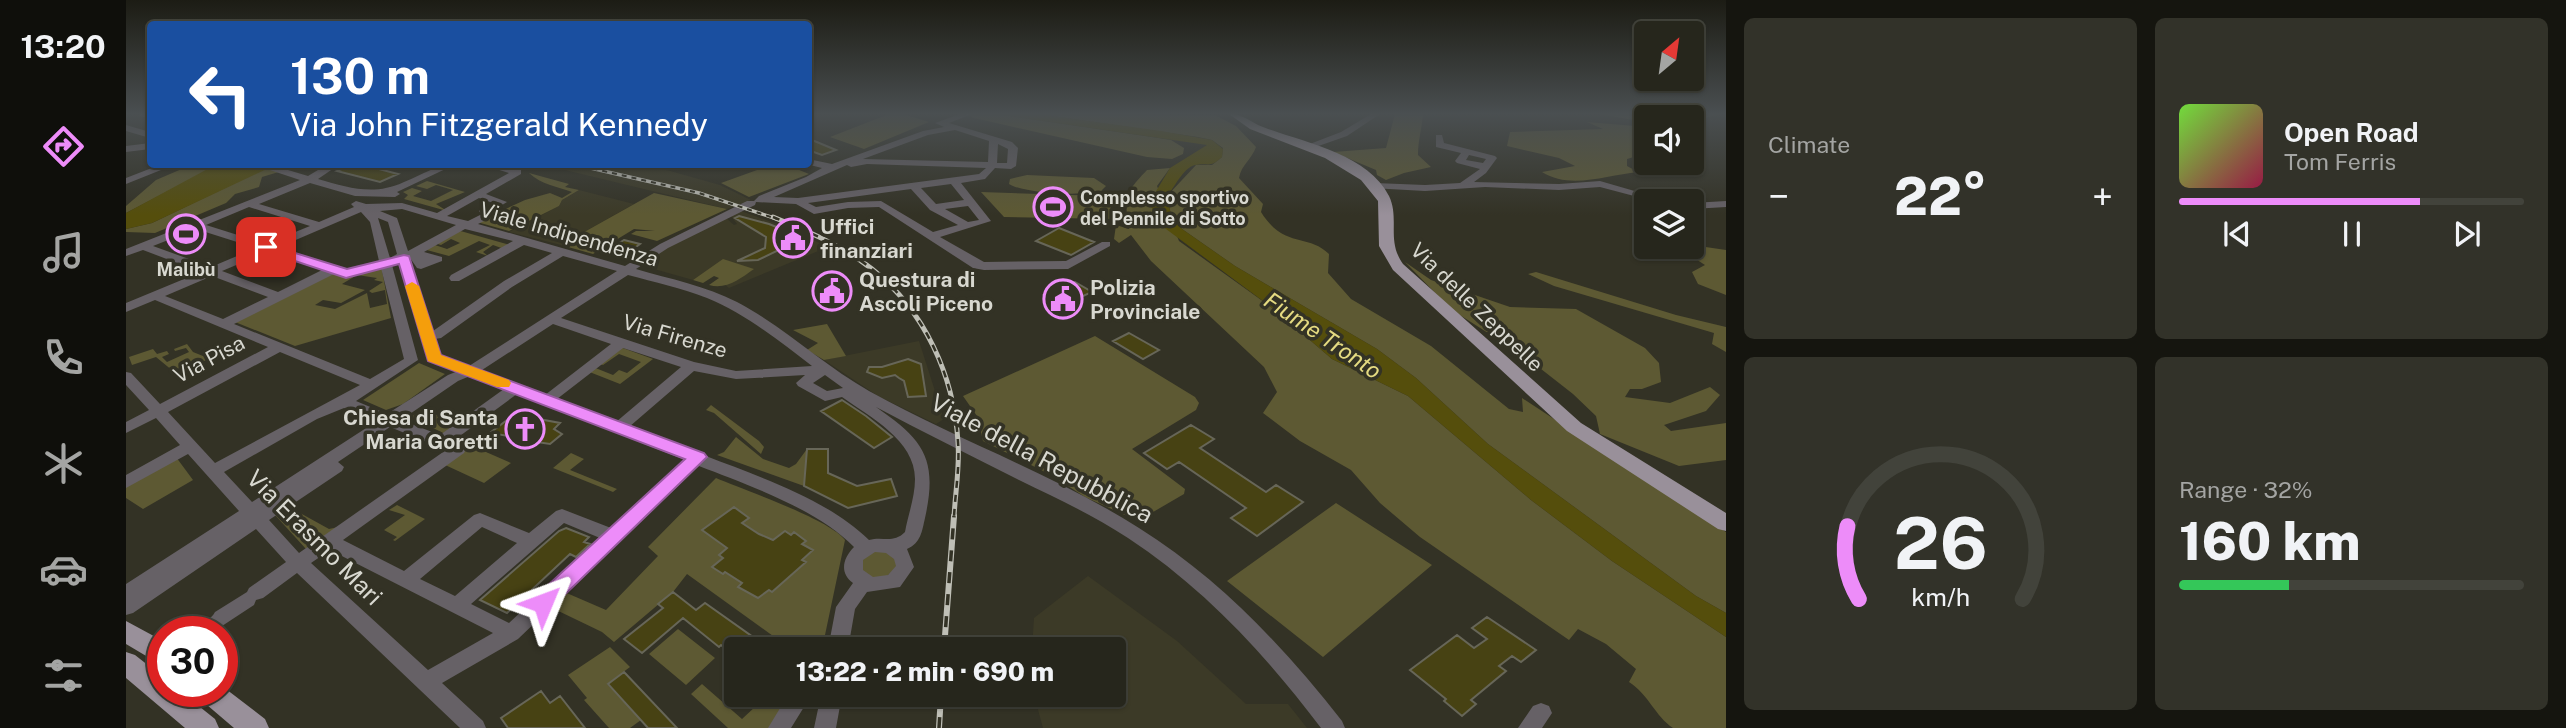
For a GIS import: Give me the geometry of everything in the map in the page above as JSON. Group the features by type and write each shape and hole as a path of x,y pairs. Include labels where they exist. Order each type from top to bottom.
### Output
{"main road":[{"path":"1311,148 1342,162 1375,186"},
{"name":"Via delle Zeppelle","path":"1375,186 1382,195 1388,213 1385,242 1389,254 1417,285 1574,427 1726,523"},
{"path":"126,631 147,645"},
{"path":"126,663 205,728"},
{"path":"229,707 255,728"}],"street":[{"path":"850,165 893,148"},
{"path":"755,202 798,201 988,175 993,148"},
{"path":"126,594 179,565 394,423 462,382 471,371 625,270 680,237 829,170 867,161 1011,166 1013,148"},
{"path":"1451,148 1467,152 1460,161 1486,167 1463,185"},
{"path":"812,164 829,170"},
{"path":"126,181 161,168"},
{"name":"Viale Indipendenza","path":"269,168 309,180 365,208 397,200"},
{"path":"126,253 309,180 329,168"},
{"path":"126,308 266,247 365,208 378,192 405,186 445,168"},
{"path":"437,217 518,172 506,168"},
{"path":"930,236 986,221 954,181"},
{"path":"1375,186 1559,187 1600,184 1634,193"},
{"path":"797,185 798,201"},
{"path":"397,200 405,186"},
{"path":"914,187 934,208 965,225"},
{"name":"Viale Indipendenza","path":"378,192 437,217 725,300"},
{"path":"196,225 346,274 407,256 492,213 484,211 502,202 479,195"},
{"path":"798,201 814,211 848,205 881,204 977,265 1068,265 1105,244"},
{"path":"934,208 971,202"},
{"path":"249,204 319,225"},
{"path":"1704,205 1726,204"},
{"path":"365,208 393,220 407,256 434,357 698,457 769,487 845,527 866,548"},
{"path":"212,471 312,416 344,402 411,360 385,262 365,208"},
{"path":"455,278 522,241"},
{"path":"142,246 278,296"},
{"path":"428,337 436,335 508,284 561,252"},
{"path":"223,324 332,270"},
{"path":"155,296 372,385"},
{"name":"Viale della Repubblica","path":"725,300 747,312 836,380 1092,508 1167,555 1220,597 1260,636 1334,728"},
{"path":"399,313 419,308"},
{"name":"Via Firenze","path":"551,319 691,366 736,374 799,377"},
{"path":"547,400 620,344"},
{"name":"Via Pisa","path":"126,428 279,347"},
{"path":"799,377 811,360"},
{"path":"619,427 691,366"},
{"path":"799,377 836,380 895,429 912,448 923,476 913,535 906,542 893,547 884,545 866,548 853,562 854,574 863,583 878,586 899,578 905,561 893,547"},
{"path":"799,377 814,392 825,396 833,396 836,380"},
{"name":"Via Erasmo Mari","path":"127,379 159,409 212,471 298,562 475,728"},
{"path":"441,442 516,388"},
{"path":"225,616 458,449 344,402"},
{"path":"126,482 190,446"},
{"path":"426,682 511,633 698,457"},
{"path":"456,606 562,515 613,536"},
{"path":"405,580 480,519 531,542"},
{"path":"328,541 511,633"},
{"path":"126,607 179,565"},
{"path":"840,637 846,607 863,583"},
{"path":"779,728 793,707"},
{"path":"825,728 829,707"}],"shaded area":[{"path":"1107,148 1184,148 1183,154 1172,159 1147,157"},
{"path":"1223,148 1256,148 1239,178 1263,204 1261,212 1278,231 1313,244 1329,254 1328,273 1351,299 1431,346 1509,409 1523,412 1522,398 1726,532 1726,613 1696,596 1488,444 1416,378 1377,349 1235,266 1182,229 1171,215 1167,196 1196,165 1212,165 1222,157"},
{"path":"1419,148 1418,155 1431,167 1386,180 1377,175 1376,170 1333,152"},
{"path":"1516,148 1634,148 1634,157 1627,159 1627,166 1634,173 1577,181 1564,180 1542,172 1575,166 1559,158"},
{"path":"184,168 212,168 126,213 126,206 156,180"},
{"path":"267,168 292,168 262,177 259,187 235,194 226,203 155,233 126,232 126,229 152,223"},
{"path":"556,168 660,168 720,185 751,200 727,209"},
{"path":"763,168 794,168 809,174 749,197 721,183"},
{"path":"1170,168 1157,186 1179,241 1275,310 1332,359 1408,396 1531,500 1612,561 1726,637 1726,728 1673,728 1629,682 1636,669 1606,644 1578,629 1569,640 1420,537 1380,503 1351,470 1300,441 1263,413 1277,392 1264,367 1151,261 1131,235 1119,243 1114,239 1116,225 1129,229 1127,202 1134,184 1147,170"},
{"path":"529,173 569,184 565,187 579,190 562,200 559,206 509,231 477,222 525,200 550,193 562,198 572,192 544,183"},
{"path":"1027,175 1094,178 1106,186 1093,193 1068,194 1028,190 1009,184 1010,179"},
{"path":"427,181 465,192 436,204 447,211 404,199 408,195 403,192 412,188 422,191 413,196 431,201 453,190 436,185 427,189 416,186"},
{"path":"579,190 634,204 561,245 509,232 559,206 562,200"},
{"name":"Complesso sportivo del Pennile di Sotto","path":"981,192 1104,196 1108,198 1114,219 1004,217"},
{"path":"654,193 727,209 657,241 631,234 636,231 655,231 634,229 593,254 561,245"},
{"path":"741,211 786,227 828,247 729,288 725,285 753,269 723,260 693,280 640,265 689,234 726,218 734,225 737,224 731,216"},
{"path":"457,230 510,245 504,249 493,245 483,252 488,256 476,252 490,245 479,241 449,256 423,249 432,244 447,249 460,243 451,239 441,245 434,243"},
{"path":"1704,247 1726,250 1726,295 1698,284 1692,272 1705,265 1696,259 1704,259"},
{"path":"723,259 754,269 733,283 721,286 709,285 719,278 714,276 703,283 693,280"},
{"path":"1405,262 1431,280 1510,307 1576,309 1645,348 1659,363 1661,382 1642,389 1630,389 1625,397 1670,403 1710,387 1720,395 1706,411 1664,425 1671,431 1726,423 1726,460 1679,466 1600,434 1596,416 1573,394 1527,358 1452,310"},
{"path":"381,265 391,318 295,346 235,322 335,272","holes":["357,275 377,278 374,280 383,282 369,291 372,293 385,290 387,304 370,308 367,293 335,309 315,305 323,300 341,303 365,290 342,284"]},
{"path":"1536,272 1676,315 1726,327 1726,352 1712,344 1714,333 1554,286 1528,274"},
{"path":"827,324 846,356 824,360 807,350 818,343 793,330"},
{"path":"1095,336 1195,397 1199,403 1196,410 1132,449 1185,489 1184,494 1148,515 1127,516 1085,497 1051,475 983,441 977,416 963,396"},
{"path":"232,341 239,344 194,366 188,364 173,371 156,357 132,365 129,357 153,349 157,354 167,351 169,354 162,357 167,362 189,352 186,348 174,349 187,344 193,352 203,356"},
{"path":"919,341 944,419 936,424 878,396 824,360"},
{"path":"620,347 653,359 620,384 587,371 593,367 613,375 619,370 627,373 641,362 619,354 603,365 597,363"},
{"path":"419,363 445,374 403,404 386,410 363,400"},
{"path":"711,405 759,441 764,447 761,454 714,413 706,410"},
{"path":"423,409 462,426 445,434 411,417"},
{"path":"736,437 763,459 789,468 796,464 807,449 804,486 717,455 724,452"},
{"path":"470,445 511,463 484,483 443,464"},
{"path":"571,453 584,459 570,470 617,489 613,492 553,468"},
{"path":"176,457 193,480 143,509 126,498 126,485"},
{"path":"716,478 805,514 837,532 845,540 825,635 774,637 687,574 673,592 614,642 602,632 548,606 562,591 606,610 658,556 648,547"},
{"path":"293,502 291,508 329,529 338,527 306,549 275,515"},
{"path":"1336,503 1432,565 1323,657 1227,581"},
{"path":"397,505 425,519 395,541 393,540 397,537 384,530 405,515 389,510"},
{"path":"875,550 892,553 899,566 882,580 863,575 860,560"},
{"path":"1088,576 1177,641 1246,704 1288,704 1307,728 1043,728 1037,707 1126,707 1126,637 1033,637 1034,618"},
{"path":"678,629 715,658 686,685 649,654"},
{"path":"610,647 630,667 607,684 641,720 630,728 609,728 584,700 587,698 568,675"},
{"path":"702,684 724,703 724,707 728,707 742,719 755,707 786,707 771,728 728,728 691,694"}],"water":[{"name":"Fiume Tronto","path":"1202,148 1223,149 1222,157 1218,161 1191,167 1167,196 1171,215 1182,229 1235,266 1377,349 1416,378 1488,444 1696,596 1726,613 1726,637 1612,561 1531,500 1408,396 1332,359 1275,310 1162,226 1149,203 1170,168"},
{"path":"209,168 269,168 152,223 126,229 126,213"}],"building":[{"path":"812,148 836,150 822,155 812,151"},
{"path":"344,168 375,168 398,174 380,182 337,171"},
{"name":"Uffici finanziari","path":"739,216 804,238 803,249 789,256 787,246 758,260 737,261 765,248 766,237 735,218"},
{"path":"1059,228 1094,242 1071,255 1036,241"},
{"path":"624,240 640,244 625,255 608,250"},
{"path":"1075,282 1092,292 1061,306 1044,295"},
{"path":"1129,333 1159,350 1143,359 1113,341"},
{"path":"908,359 921,364 926,396 908,397 904,381 895,375 882,378 867,372 869,367 882,367"},
{"path":"842,400 892,437 874,448 821,411"},
{"name":"Chiesa di Santa Maria Goretti","path":"524,410 539,419 560,423 554,429 562,434 550,444 537,442 530,447 515,437 490,433"},
{"path":"1191,425 1214,439 1200,448 1266,492 1276,485 1303,502 1257,536 1231,518 1246,508 1179,462 1167,469 1144,453"},
{"path":"807,449 828,449 828,473 857,486 891,479 897,496 848,508 804,486"},
{"path":"734,507 749,518 742,523 759,534 773,540 785,531 791,535 794,532 806,541 802,544 813,550 802,560 806,562 772,592 769,590 758,598 738,587 742,583 712,567 723,558 719,555 727,548 702,530"},
{"path":"566,528 589,537 584,542 590,544 576,557 570,554 507,613 480,600 559,531"},
{"path":"673,592 696,610 705,603 753,637 724,637 724,648 721,645 719,647 683,618 642,653 624,639 663,608 658,604"},
{"path":"1487,617 1536,650 1521,662 1512,656 1499,666 1506,671 1471,700 1476,704 1462,716 1444,701 1446,699 1410,670 1457,635 1474,648 1487,639 1472,628"},
{"path":"624,672 677,728 648,728 608,684"},
{"path":"541,691 550,703 560,696 585,728 508,728 501,718"}],"railway":[{"path":"590,168 699,193 777,219"},
{"path":"773,217 849,253 872,269 907,304 921,325 943,369 955,417 958,461 954,518"},
{"path":"945,637 954,516"},
{"path":"939,728 940,707"}],"slow traffic":[{"path":"412,286 434,357 503,383"}],"place":[{"name":"Complesso sportivo del Pennile di Sotto","path":"1053,207"},
{"name":"Malibù","path":"186,234"},
{"name":"Uffici finanziari","path":"793,238"},
{"name":"Questura di Ascoli Piceno","path":"832,291"},
{"name":"Polizia Provinciale","path":"1063,299"},
{"name":"Chiesa di Santa Maria Goretti","path":"525,429"}],"route":[{"path":"266,247 346,274 404,259 434,357 698,457 543,603"}]}
